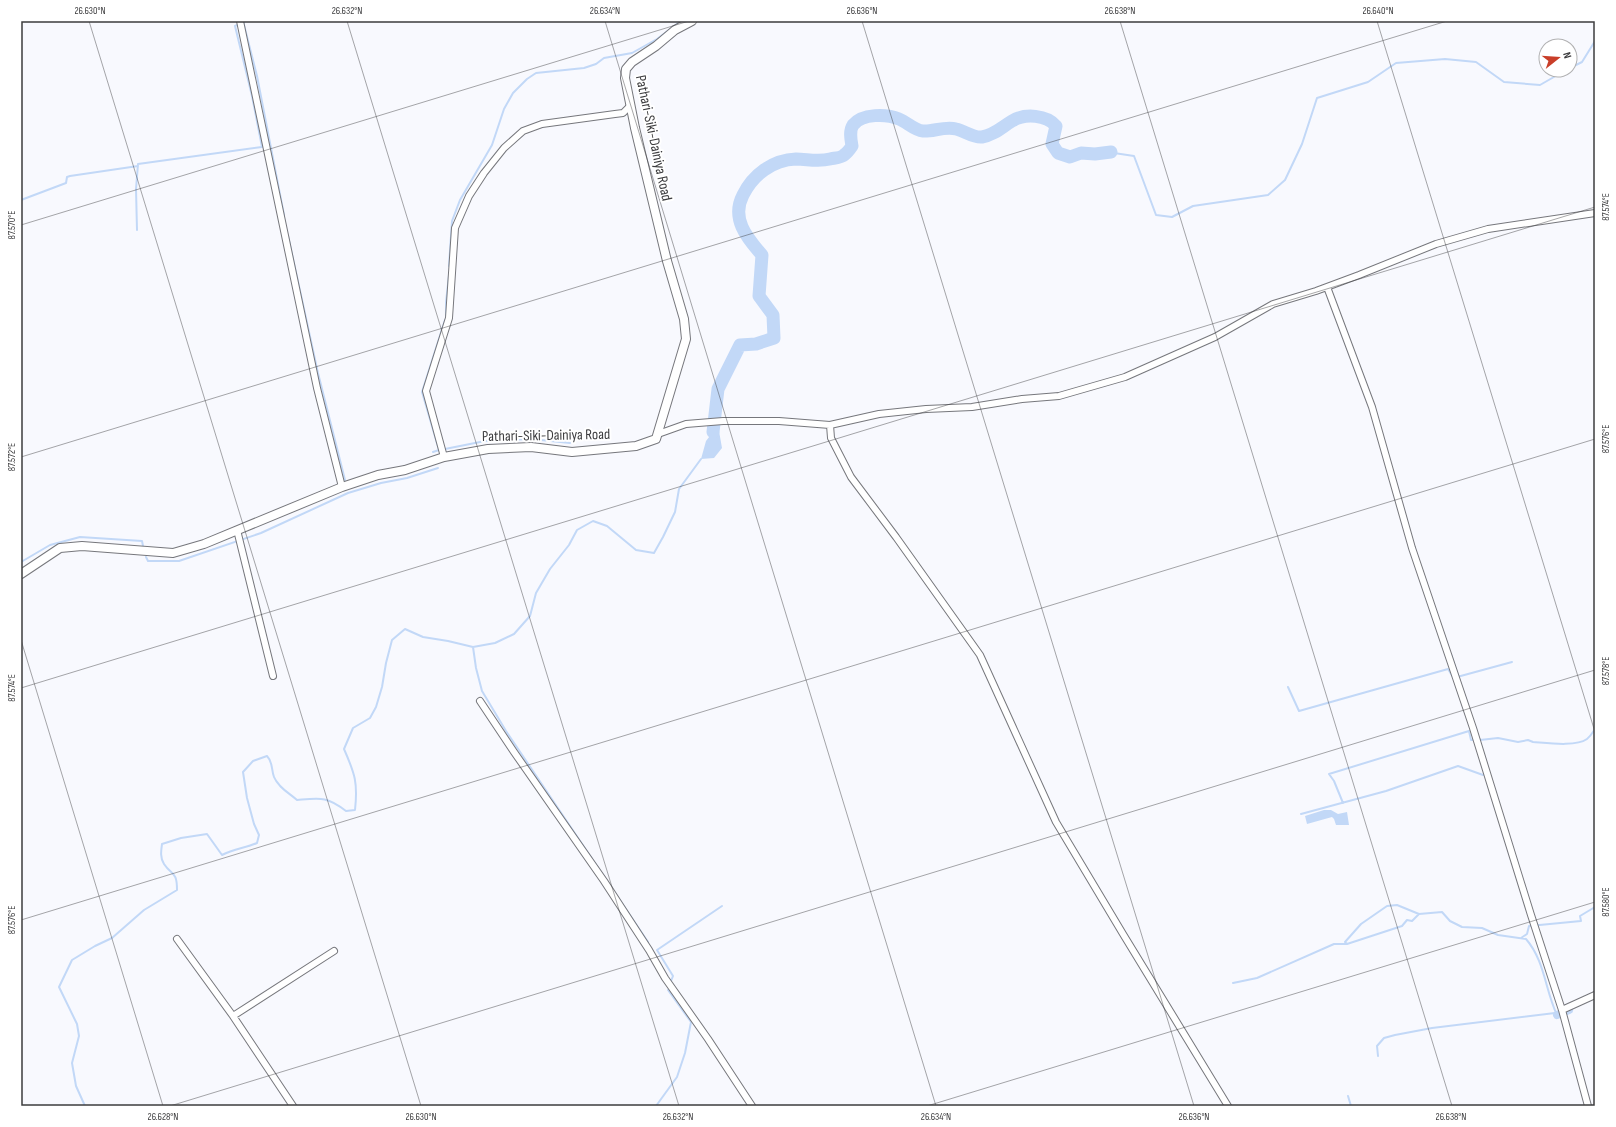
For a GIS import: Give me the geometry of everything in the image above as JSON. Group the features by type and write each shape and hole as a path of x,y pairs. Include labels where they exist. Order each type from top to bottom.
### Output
{"main road":[{"name":"Pathari-Siki-Dainiya Road","path":"21,574 60,548 82,546 173,553 204,544 342,487 378,475 405,470 444,457 488,449 531,447 572,452 636,446 656,439 686,339 684,319 667,261 630,106 625,78 626,69 632,62 676,30 692,21"}],"street":[{"path":"240,21 317,388 342,487"},
{"path":"444,457 426,391 449,318 455,228 469,196 484,173 504,148 523,131 542,124 615,114 623,112 630,106"},
{"path":"658,434 686,424 723,421 779,421 830,426 879,414 926,409 972,407 1022,399 1059,396 1125,377 1202,343 1273,304 1327,287 1436,244 1488,229 1595,213"},
{"path":"1327,287 1372,407 1412,548 1473,728 1562,1010 1588,1106"},
{"path":"830,426 831,438 851,477 896,537 980,655 1056,822 1228,1106"},
{"path":"237,530 273,676"},
{"path":"480,701 604,881 650,950 665,978 708,1039 752,1106"},
{"path":"177,939 233,1016 293,1106"},
{"path":"233,1016 334,951"},
{"path":"1562,1010 1595,995"}],"water":[{"path":"719,431 722,448 714,458 701,459 706,441 713,432"},
{"path":"1324,810 1331,810 1338,814 1347,812 1349,825 1336,825 1332,817 1307,824 1305,816"}],"waterway":[{"path":"243,21 257,76 284,215"},
{"path":"449,266 452,221 460,200 492,145 504,109 513,93 527,79 536,73 584,68 596,64 604,58 632,53 657,39 681,21"},
{"path":"137,230 136,189 138,164 262,147 252,96 235,26 244,22"},
{"path":"1578,64 1582,62 1595,41"},
{"path":"1114,153 1134,156 1156,215 1172,217 1193,206 1268,195 1285,180 1302,144 1317,98 1368,82 1396,63 1445,59 1476,62 1504,82 1540,85 1552,78"},
{"path":"713,432 718,389 740,345 756,344 774,338 773,315 759,296 762,255 742,227 739,212 740,203 747,188 764,170 779,162 787,160 821,160 843,156 852,146 851,133 853,125 862,118 875,116 894,117 923,131 952,128 979,137 990,134 1017,118 1036,116 1047,119 1056,126 1052,144 1058,153 1070,157 1081,153 1095,154 1111,152"},
{"path":"21,200 66,183 67,177 70,176 138,166"},
{"path":"288,236 318,373 345,480"},
{"path":"446,316 449,275"},
{"path":"433,452 439,450 422,392 445,320"},
{"path":"445,449 485,441 531,439 570,443"},
{"path":"85,1106 76,1086 72,1063 79,1036 77,1024 59,987 72,960 112,938 144,910 177,890 174,874 167,868 162,859 162,844 181,838 207,834 222,855 257,843 259,835 254,824 247,798 243,772 253,761 267,756 272,766 276,781 297,800 323,799 334,803 346,811 355,810 355,779 344,749 353,728 370,718 376,707 392,640 405,629 423,637 473,647 495,643 514,634 530,616 536,593 550,569 569,545 577,530 593,521 607,526 636,550 654,553 675,512 679,489 701,459"},
{"path":"146,557 148,561 179,561 261,533 348,493 381,483 407,478 438,468"},
{"path":"21,562 50,545 80,537 142,541 143,546"},
{"path":"473,647 476,668 482,691 506,731 648,942"},
{"path":"1451,654 1464,694"},
{"path":"1457,677 1512,662"},
{"path":"1288,687 1299,711 1448,669 1453,677"},
{"path":"1479,738 1480,740 1498,738 1518,742 1528,740 1553,744 1569,744 1587,739 1595,729"},
{"path":"1343,803 1334,781 1329,774 1469,731 1471,740 1475,740"},
{"path":"1301,814 1386,791 1458,766 1483,775"},
{"path":"1345,942 1361,924 1387,906 1397,905 1419,914 1442,912 1450,921 1462,927 1482,928 1498,935 1526,939 1541,966 1557,1015"},
{"path":"671,981 673,976 657,950 722,906"},
{"path":"1521,938 1527,934 1529,926 1581,921 1580,916 1595,907"},
{"path":"1346,943 1347,944 1402,926 1407,920 1412,921 1419,914"},
{"path":"1233,983 1257,978 1334,944 1347,944"},
{"path":"656,1106 677,1077 685,1053 691,1022 668,990"},
{"path":"1557,1015 1569,1010"},
{"path":"1378,1056 1377,1046 1384,1038 1395,1035 1432,1028 1555,1013"},
{"path":"1348,1096 1351,1106"}]}
